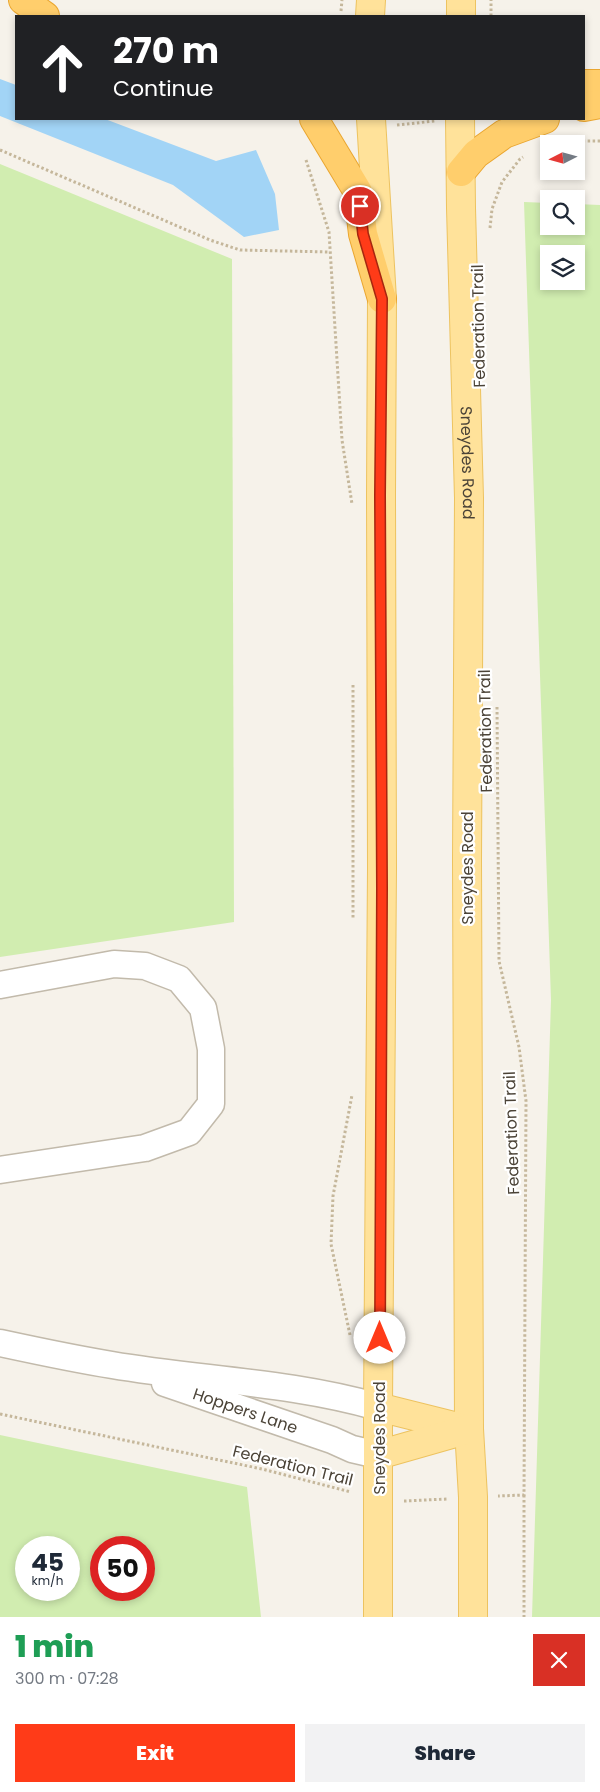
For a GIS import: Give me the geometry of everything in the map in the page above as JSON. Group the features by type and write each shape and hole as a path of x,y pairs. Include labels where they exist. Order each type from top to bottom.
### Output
{"highway":[{"path":"23,0 43,15"},
{"path":"585,84 600,84"},
{"path":"585,107 600,104"},
{"path":"461,172 476,154 504,134 542,120"},
{"path":"318,125 358,192 363,234 382,299"}],"main road":[{"path":"370,0 370,15"},
{"path":"461,0 461,15"},
{"name":"Sneydes Road","path":"371,120 382,299 380,495 381,1038 378,1407 365,1452 366,1497 378,1617"},
{"name":"Sneydes Road","path":"460,120 460,208 469,498 467,851 469,1429 473,1497 473,1617"},
{"path":"378,1407 469,1429"},
{"path":"365,1452 469,1429"}],"street":[{"path":"0,985 114,964 145,966 178,979 203,1008 212,1049 211,1104 189,1132 145,1148 0,1170"},
{"name":"Hoppers Lane","path":"0,1343 112,1365 334,1395 378,1407"},
{"name":"Hoppers Lane","path":"112,1365 365,1452"}],"path":[{"path":"491,0 491,15"},
{"path":"318,125 305,140 304,153 329,232 342,440 352,512"},
{"path":"585,141 600,141"},
{"path":"0,150 210,240 240,250 330,252"},
{"path":"489,236 492,209 502,182 520,160 527,155"},
{"path":"352,682 353,922"},
{"name":"Federation Trail","path":"0,1414 262,1469 366,1497 524,1495 526,1101 519,1047 499,961 497,703"},
{"path":"351,1336 331,1244 333,1196 353,1092"},
{"path":"365,1452 366,1497"},
{"path":"524,1495 524,1617"}],"green space":[{"path":"0,164 232,259 234,922 0,957"},
{"path":"524,202 540,203 540,235 585,235 585,204 600,205 600,1617 532,1617 551,1000"},
{"path":"0,1435 247,1487 261,1617 0,1617"}],"water":[{"path":"0,79 15,85 15,120 108,120 216,161 256,150 275,194 279,230 244,237 173,185 0,116"}],"route":[{"path":"360,206 363,234 382,299 380,495 382,888 380,1338"}]}
